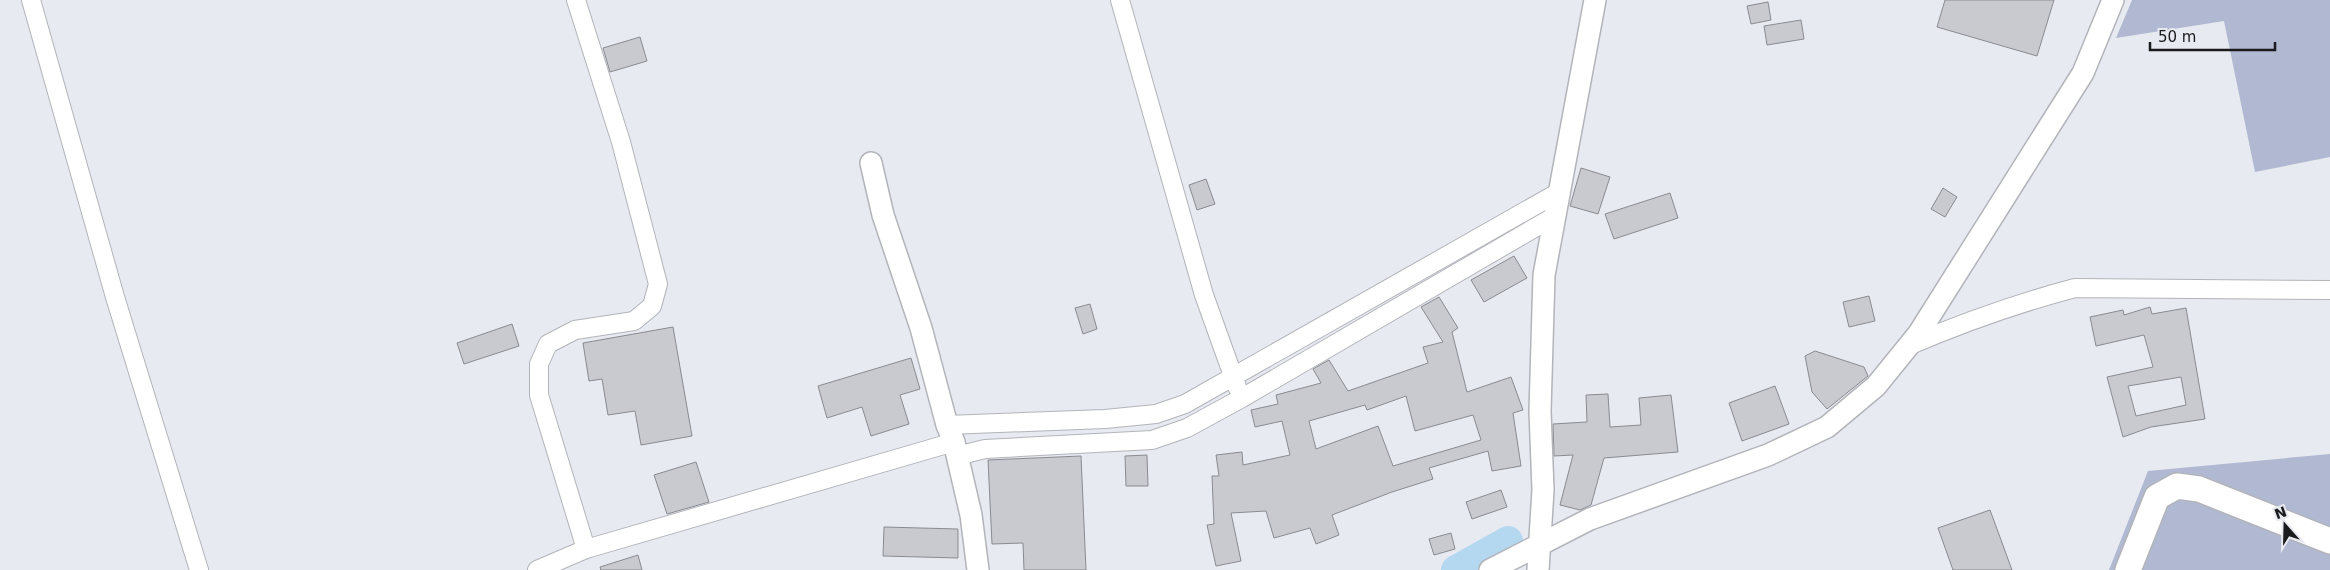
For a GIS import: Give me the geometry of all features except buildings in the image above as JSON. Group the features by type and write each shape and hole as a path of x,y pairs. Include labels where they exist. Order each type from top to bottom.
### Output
{"main road":[{"path":"2128,570 2157,497 2177,486 2199,489 2330,540"}],"street":[{"path":"32,0 115,297 199,570"},
{"path":"576,0 620,142 658,284 652,306 634,321 575,330 548,344 539,364 539,395 586,549"},
{"path":"1120,0 1204,295 1232,377 1242,398"},
{"path":"1538,570 1543,490 1540,411 1544,276 1595,0"},
{"path":"1490,570 1590,519 1768,455 1827,427 1876,386 1919,333 2082,73 2113,0"},
{"path":"871,163 883,215 921,328 953,441 971,515 978,570"},
{"path":"537,570 586,549 953,441 1105,419 1156,414 1185,404 1559,192"},
{"path":"953,441 985,449 1152,440 1186,428 1242,398 1555,216"},
{"path":"1907,346 2040,297 2075,288 2330,290"}],"shaded area":[{"path":"2132,0 2330,0 2330,157 2255,172 2224,21 2116,38"},
{"path":"2330,454 2330,570 2109,570 2148,471"}],"waterway":[{"path":"1456,570 1508,541"}]}
